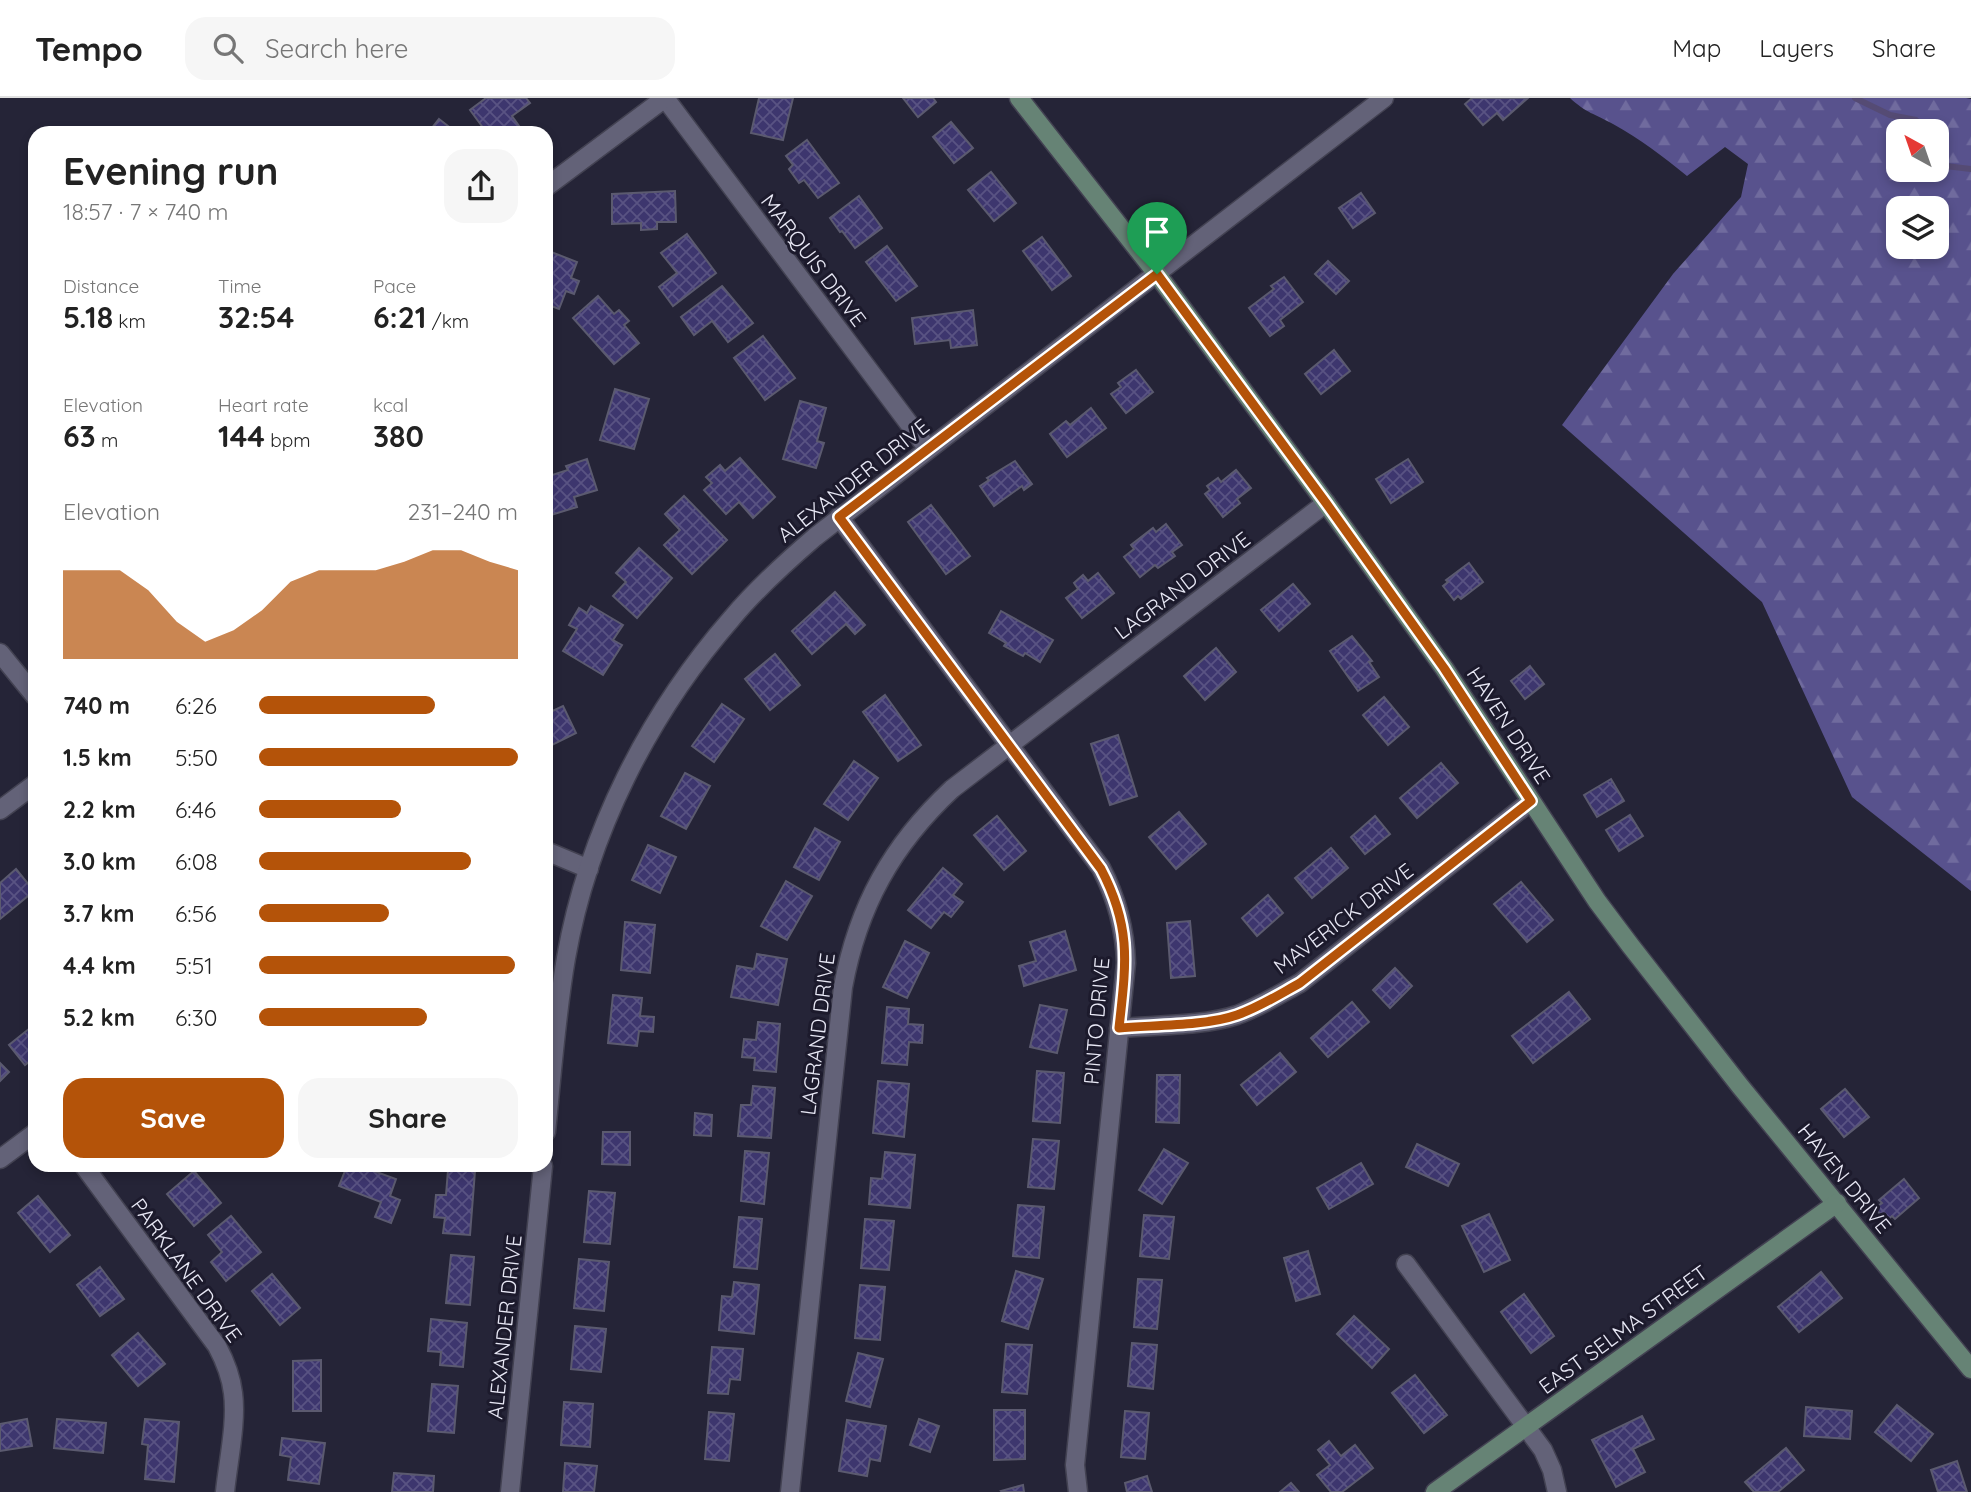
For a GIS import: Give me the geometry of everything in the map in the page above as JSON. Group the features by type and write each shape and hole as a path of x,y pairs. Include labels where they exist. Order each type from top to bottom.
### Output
{"street":[{"path":"553,182 665,98"},
{"name":"MARQUIS DRIVE","path":"665,98 928,449"},
{"name":"HAVEN DRIVE","path":"1019,98 1157,274 1326,503 1444,668 1597,901 1740,1086 1971,1368"},
{"name":"ALEXANDER DRIVE","path":"553,1071 567,956 589,869 607,823 633,764 666,707 693,666 734,615 786,562 839,517 1384,98"},
{"name":"LAGRAND DRIVE","path":"790,1492 842,987 862,914 885,867 916,825 952,789 1326,503"},
{"name":"PINTO DRIVE","path":"839,517 1101,869 1115,899 1123,931 1126,963 1075,1465 1078,1492"},
{"path":"0,653 28,687"},
{"path":"0,810 28,789"},
{"name":"MAVERICK DRIVE","path":"1119,1028 1214,1021 1236,1015 1300,983 1531,801"},
{"path":"553,854 589,869"},
{"path":"0,1159 28,1138"},
{"name":"PARKLANE DRIVE","path":"88,1172 218,1346 224,1360 233,1390 234,1406 225,1492"},
{"name":"ALEXANDER DRIVE","path":"510,1492 542,1172"},
{"name":"EAST SELMA STREET","path":"1436,1492 1837,1203"},
{"path":"1406,1264 1543,1450 1552,1470 1557,1492"}],"green space":[{"path":"1570,98 1971,99 1971,891 1852,797 1762,602 1562,425 1673,274 1741,197 1748,164 1725,147 1687,176 1633,136"}],"building":[{"path":"486,98 526,98 530,103 512,116 519,126 482,126 470,110"},
{"path":"759,98 793,98 783,140 751,133"},
{"path":"903,98 933,98 936,102 918,117"},
{"path":"1472,98 1528,98 1503,120 1497,113 1483,125 1465,104"},
{"path":"439,119 448,126 434,126"},
{"path":"951,122 973,148 954,163 933,137"},
{"path":"807,140 839,183 818,198 804,180 799,183 789,169 793,165 786,156"},
{"path":"991,172 1016,203 994,221 968,190"},
{"path":"675,191 676,222 657,222 657,229 641,230 641,223 612,224 612,194"},
{"path":"1361,193 1375,213 1353,228 1339,208"},
{"path":"859,196 882,228 855,248 830,218"},
{"path":"687,234 716,273 673,306 659,287 677,273 661,253"},
{"path":"1042,237 1071,276 1052,290 1023,251"},
{"path":"887,246 917,286 896,301 866,262"},
{"path":"553,253 577,262 571,278 579,281 574,294 566,291 559,309 553,307"},
{"path":"1328,261 1349,281 1336,294 1315,274"},
{"path":"1284,277 1303,302 1280,320 1284,326 1270,336 1249,308 1274,289 1271,286"},
{"path":"722,286 753,323 728,342 712,321 694,335 681,317"},
{"path":"598,296 614,314 619,310 629,321 624,325 639,343 614,364 573,318"},
{"path":"973,310 977,345 951,348 950,340 915,344 912,318"},
{"path":"763,336 795,378 765,400 734,358"},
{"path":"1334,350 1350,371 1321,394 1305,374"},
{"path":"1136,370 1153,392 1126,413 1111,394 1121,387 1118,383"},
{"path":"615,389 649,399 634,449 600,440"},
{"path":"800,401 826,408 817,441 824,443 816,468 783,459"},
{"path":"1091,408 1106,428 1067,457 1050,434 1066,421 1070,425"},
{"path":"740,458 775,497 753,518 739,502 726,514 704,490 712,483 706,477 720,465 725,471"},
{"path":"587,459 597,490 574,497 577,507 553,514 553,475 568,470 566,466"},
{"path":"1408,459 1423,482 1391,503 1376,479"},
{"path":"1015,461 1032,484 1024,490 1022,486 994,506 980,486 989,480 987,478"},
{"path":"1236,470 1251,488 1237,499 1240,503 1223,517 1205,494 1210,490 1207,486 1218,478 1221,482"},
{"path":"684,496 727,540 692,574 664,545 680,530 665,514"},
{"path":"931,505 970,556 946,574 908,522"},
{"path":"1166,524 1182,545 1172,552 1175,556 1158,568 1155,565 1140,577 1124,557 1134,549 1131,545 1153,528 1156,532"},
{"path":"639,548 672,578 637,618 613,596 626,582 616,573"},
{"path":"1469,563 1483,582 1461,599 1458,596 1454,600 1443,586 1448,582 1446,580"},
{"path":"1098,573 1114,593 1082,618 1066,598 1078,589 1074,583 1083,575 1088,581"},
{"path":"1293,584 1310,604 1279,631 1261,610"},
{"path":"835,592 865,625 855,634 846,624 812,654 792,631"},
{"path":"591,606 623,625 613,640 622,645 603,675 563,651 577,629 569,625 579,608 587,613"},
{"path":"1001,611 1053,640 1040,662 1025,653 1023,656 1004,646 1006,643 989,633"},
{"path":"1352,636 1372,661 1369,662 1379,677 1358,691 1330,651"},
{"path":"1216,648 1236,672 1205,700 1184,676"},
{"path":"775,654 800,685 770,710 745,679"},
{"path":"1530,666 1544,684 1525,699 1511,681"},
{"path":"885,695 921,745 898,761 863,712"},
{"path":"1384,697 1409,727 1388,745 1363,715"},
{"path":"722,704 744,719 714,762 692,746"},
{"path":"563,706 576,733 553,744 553,711"},
{"path":"1118,735 1137,796 1110,805 1091,744"},
{"path":"854,761 878,778 848,820 824,804"},
{"path":"1441,763 1458,783 1417,818 1400,798"},
{"path":"685,773 710,786 686,829 661,816"},
{"path":"1611,779 1624,801 1597,817 1584,795"},
{"path":"1179,812 1206,844 1176,869 1149,837"},
{"path":"1630,815 1643,836 1619,851 1606,830"},
{"path":"997,816 1026,851 1004,870 974,835"},
{"path":"1375,816 1390,834 1365,854 1351,837"},
{"path":"815,828 840,842 819,880 794,867"},
{"path":"648,845 676,857 660,893 632,880"},
{"path":"1331,848 1348,868 1312,898 1295,878"},
{"path":"943,868 962,884 953,895 963,902 951,917 944,912 931,928 908,910"},
{"path":"16,869 28,884 28,896 0,919 0,883"},
{"path":"786,881 812,896 787,940 761,926"},
{"path":"1521,882 1553,920 1527,942 1494,904"},
{"path":"1268,895 1283,913 1257,936 1242,918"},
{"path":"1190,921 1195,976 1171,978 1167,923"},
{"path":"625,922 655,925 650,973 621,970"},
{"path":"1065,931 1076,970 1024,986 1019,966 1036,961 1030,942"},
{"path":"905,941 929,953 907,998 883,987"},
{"path":"757,954 787,959 778,1005 731,997 737,966 754,969"},
{"path":"1395,968 1412,986 1390,1008 1373,990"},
{"path":"1569,992 1590,1019 1533,1063 1512,1036"},
{"path":"613,995 642,998 640,1016 654,1017 653,1032 639,1031 637,1046 608,1043"},
{"path":"1352,1002 1369,1022 1328,1057 1311,1038"},
{"path":"1040,1005 1067,1010 1057,1053 1030,1047"},
{"path":"887,1007 909,1009 908,1024 923,1025 922,1043 909,1042 907,1065 882,1063"},
{"path":"758,1022 780,1024 776,1072 754,1070 755,1058 742,1057 744,1039 756,1040"},
{"path":"28,1030 28,1063 25,1065 9,1045"},
{"path":"1280,1053 1296,1072 1257,1105 1241,1085"},
{"path":"0,1063 9,1072 0,1081"},
{"path":"1037,1071 1064,1073 1060,1123 1033,1121"},
{"path":"1157,1075 1180,1075 1179,1123 1156,1122"},
{"path":"878,1081 909,1084 904,1137 873,1133"},
{"path":"753,1086 775,1088 771,1138 738,1136 741,1105 751,1105"},
{"path":"1845,1089 1869,1117 1844,1137 1821,1109"},
{"path":"695,1113 712,1115 711,1136 694,1135"},
{"path":"603,1132 630,1132 630,1165 602,1164"},
{"path":"1033,1139 1059,1141 1054,1189 1028,1187"},
{"path":"1417,1144 1459,1164 1448,1186 1406,1167"},
{"path":"1164,1149 1188,1163 1162,1204 1139,1190"},
{"path":"745,1151 769,1153 764,1204 741,1201"},
{"path":"885,1152 915,1155 910,1208 869,1204 871,1178 882,1179"},
{"path":"1361,1163 1373,1184 1329,1209 1317,1188"},
{"path":"195,1172 221,1203 194,1226 167,1194"},
{"path":"345,1172 377,1172 396,1179 390,1196 400,1200 391,1223 375,1217 381,1202 339,1186"},
{"path":"448,1172 475,1172 470,1235 443,1233 445,1218 434,1217 436,1195 446,1195"},
{"path":"1904,1179 1919,1198 1895,1219 1892,1216 1886,1221 1875,1208 1882,1203 1879,1200"},
{"path":"589,1191 615,1193 610,1244 584,1242"},
{"path":"38,1196 70,1235 50,1252 18,1213"},
{"path":"1018,1205 1044,1207 1039,1258 1013,1256"},
{"path":"1489,1214 1510,1260 1484,1272 1462,1226"},
{"path":"1144,1215 1174,1217 1169,1259 1140,1256"},
{"path":"231,1216 261,1252 226,1281 211,1262 222,1252 208,1235"},
{"path":"739,1217 762,1219 757,1269 734,1267"},
{"path":"865,1219 894,1221 889,1270 861,1268"},
{"path":"1308,1251 1320,1294 1296,1301 1284,1258"},
{"path":"451,1255 474,1257 470,1305 446,1303"},
{"path":"579,1259 609,1262 604,1311 574,1308"},
{"path":"100,1267 124,1299 100,1316 77,1285"},
{"path":"1016,1271 1043,1279 1028,1329 1002,1321"},
{"path":"1821,1272 1842,1298 1799,1332 1778,1307"},
{"path":"272,1274 300,1308 280,1325 252,1291"},
{"path":"1138,1279 1162,1280 1157,1329 1134,1327"},
{"path":"734,1282 759,1285 754,1334 719,1330 722,1296 732,1297"},
{"path":"860,1285 885,1287 880,1340 855,1338"},
{"path":"1524,1294 1554,1336 1531,1353 1501,1312"},
{"path":"1354,1316 1389,1349 1372,1368 1337,1334"},
{"path":"431,1319 467,1323 463,1367 440,1365 441,1352 428,1351"},
{"path":"575,1326 606,1329 601,1372 571,1369"},
{"path":"138,1333 165,1364 138,1386 112,1355"},
{"path":"1132,1343 1157,1345 1153,1389 1128,1386"},
{"path":"1006,1344 1032,1345 1027,1394 1002,1392"},
{"path":"712,1347 743,1349 740,1380 730,1379 728,1394 708,1393"},
{"path":"858,1353 883,1359 870,1407 846,1401"},
{"path":"321,1360 321,1411 293,1411 293,1361"},
{"path":"1415,1375 1447,1415 1424,1433 1392,1393"},
{"path":"432,1384 458,1386 454,1433 428,1431"},
{"path":"564,1402 593,1404 590,1447 561,1445"},
{"path":"1897,1405 1933,1434 1911,1461 1875,1432"},
{"path":"1806,1407 1852,1411 1850,1439 1804,1436"},
{"path":"994,1410 1025,1410 1025,1459 994,1460"},
{"path":"1125,1411 1149,1413 1145,1459 1121,1457"},
{"path":"709,1412 734,1414 729,1461 705,1459"},
{"path":"1642,1416 1654,1439 1633,1449 1645,1472 1616,1487 1592,1440"},
{"path":"27,1419 32,1446 0,1451 0,1424"},
{"path":"57,1419 106,1423 103,1453 54,1448"},
{"path":"145,1419 179,1422 174,1482 145,1479 148,1445 142,1444"},
{"path":"919,1419 939,1426 930,1452 910,1445"},
{"path":"847,1420 886,1426 880,1461 870,1459 867,1476 839,1471"},
{"path":"282,1438 325,1443 319,1484 288,1480 291,1457 280,1455"},
{"path":"1329,1441 1341,1456 1355,1445 1373,1468 1342,1492 1331,1492 1317,1475 1330,1465 1318,1450"},
{"path":"1786,1448 1804,1470 1778,1492 1754,1492 1745,1482"},
{"path":"1957,1461 1967,1492 1938,1492 1931,1470"},
{"path":"565,1463 597,1466 594,1492 563,1492"},
{"path":"394,1473 434,1476 433,1492 392,1492"},
{"path":"1147,1476 1152,1492 1127,1492 1125,1483"},
{"path":"1291,1483 1299,1492 1280,1492"},
{"path":"1023,1485 1024,1492 1001,1491"}],"waterway":[{"path":"1855,98 1890,115 1911,119"},
{"path":"1950,167 1971,169"}],"route":[{"path":"1157,274 1444,668 1531,801 1300,983 1259,1006 1214,1021 1119,1028 1126,963 1125,947 1120,915 1109,883 839,517 1157,274"}]}
